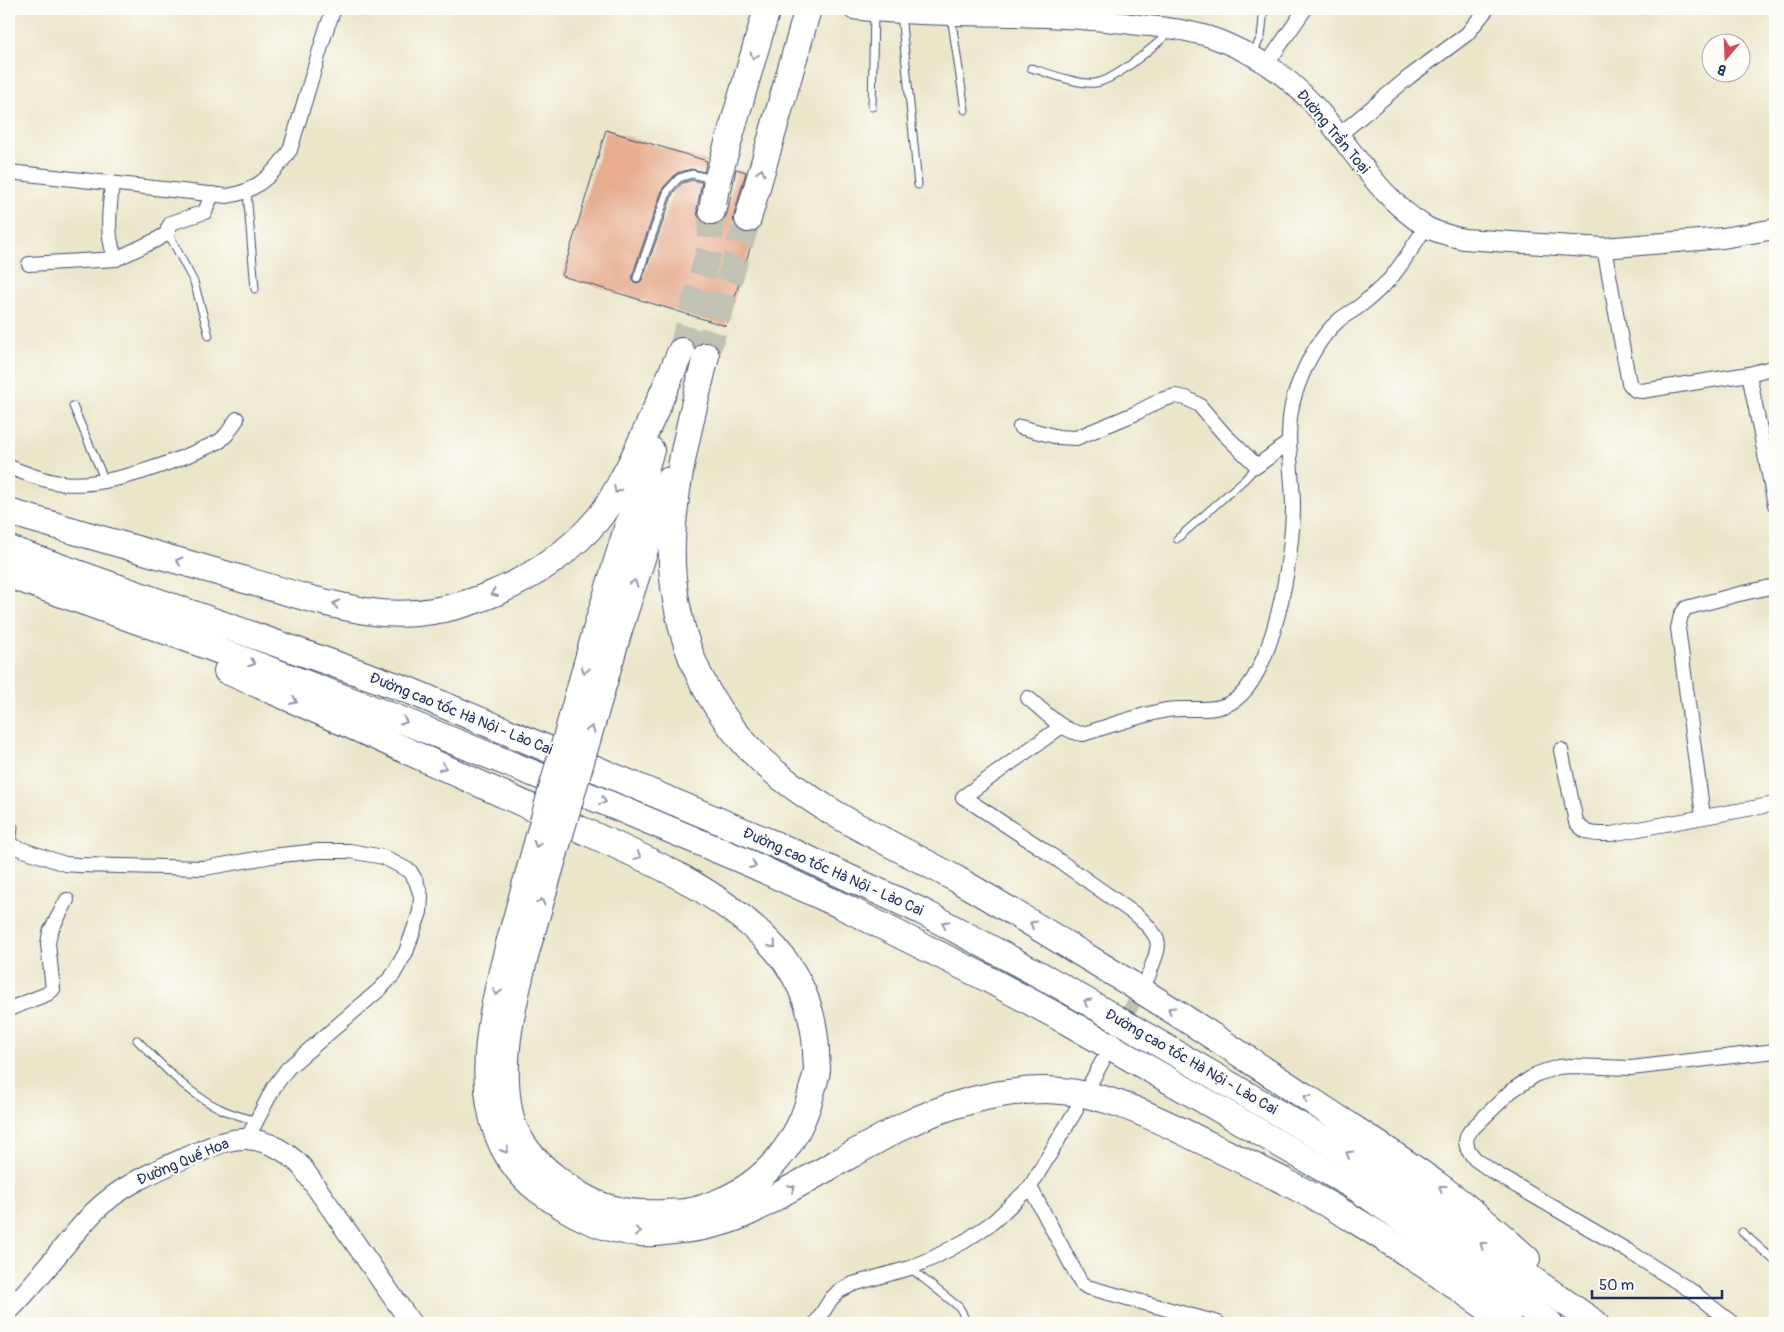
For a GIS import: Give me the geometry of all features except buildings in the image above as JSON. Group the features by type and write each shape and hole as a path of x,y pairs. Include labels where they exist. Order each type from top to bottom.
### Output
{"highway":[{"path":"712,211 717,181 767,9"},
{"path":"748,219 808,9"},
{"path":"9,512 285,591 367,611 393,613 454,607 491,595 518,582 577,541 597,521 612,500 651,422 681,351 609,626 518,947 498,985 489,1049 488,1077 495,1130 504,1151 534,1186 571,1213 603,1227 641,1234 698,1229 743,1215 906,1125 939,1112 974,1100 1011,1093 1044,1090 1069,1092 1129,1107 1261,1169 1356,1220 1436,1272 1508,1323"},
{"path":"609,626 706,356 681,470 672,528 673,570 684,635 693,662 720,710 758,757 779,776 852,823 960,881 1081,953 1438,1185 1503,1237 1596,1323"},
{"name":"Đường cao tốc Hà Nội - Lào Cai","path":"9,549 408,690 793,852 923,912 1057,984 1369,1166 1596,1323"},
{"path":"9,575 382,739 645,860 708,892 736,912 786,960 805,992 815,1028 817,1072 807,1113 790,1145 767,1172 733,1197 693,1211 641,1214 608,1208 577,1194 546,1170 532,1156 521,1140 509,1111 506,1078 507,1051 516,993 518,947"},
{"name":"Đường cao tốc Hà Nội - Lào Cai","path":"9,575 191,640 403,721 609,804 751,864 842,906 984,977 1066,1021 1358,1189 1549,1323"}],"street":[{"path":"9,172 227,196 247,191 264,181 280,166 290,150 334,9"},
{"name":"Đường Trần Toại","path":"853,9 901,14 1099,17 1195,33 1222,41 1259,60 1285,78 1306,96 1370,176 1407,214 1426,227 1464,239 1604,248 1723,238 1775,229"},
{"path":"1259,60 1305,9"},
{"path":"1339,135 1409,77 1467,34 1487,9"},
{"path":"112,183 109,226 111,248 116,258"},
{"path":"28,264 116,258 168,233 171,223 205,212 212,194"},
{"path":"1028,698 1062,726 1073,732 1083,734 1166,710 1230,704 1247,688 1257,674 1270,642 1292,541 1293,506 1289,425 1294,396 1317,347 1339,320 1360,306 1390,279 1426,227"},
{"path":"1604,248 1625,366 1631,387 1635,390 1749,374 1775,367"},
{"path":"1749,374 1775,505"},
{"path":"1020,427 1058,437 1076,438 1134,414 1161,400 1175,396 1186,398 1199,405 1224,434 1257,466 1289,442"},
{"path":"9,467 61,483 105,481 148,469 220,441 237,419"},
{"path":"1703,816 1678,628 1679,620 1686,608 1775,586"},
{"path":"1062,726 963,797 1041,848 1139,917 1153,931 1158,940 1158,948 1148,977"},
{"path":"1561,750 1576,822 1582,831 1592,834 1611,834 1775,804"},
{"path":"10,846 65,864 195,868 218,867 272,856 318,851 350,851 383,857 410,871 421,896 420,912 406,952 393,975 380,989 288,1068 274,1087 247,1139"},
{"path":"9,1009 48,994 53,989 48,944 50,932 66,900"},
{"path":"1732,1323 1690,1290 1628,1250 1493,1172 1475,1159 1468,1150 1466,1142 1471,1130 1511,1091 1537,1074 1558,1067 1631,1068 1775,1051"},
{"path":"1089,1086 1102,1062"},
{"path":"816,1323 830,1299 839,1291 853,1284 910,1268 933,1258 993,1222 1030,1187 1076,1110"},
{"name":"Đường Quế Hoa","path":"9,1310 27,1292 94,1212 120,1191 153,1171 226,1140 247,1139 268,1144 290,1154 302,1167 411,1323"},
{"path":"1030,1187 1081,1283 1087,1287 1218,1323"}],"lane":[{"path":"1259,60 1264,9"},
{"path":"872,107 874,12"},
{"path":"901,14 918,185"},
{"path":"951,14 965,110"},
{"path":"1031,68 1086,83 1098,83 1133,63 1173,29"},
{"path":"637,278 668,190 680,178 692,174 717,181"},
{"path":"247,191 255,289"},
{"path":"168,233 194,282 209,336"},
{"path":"73,406 105,481"},
{"path":"1177,539 1245,479 1257,466"},
{"path":"10,846 14,827"},
{"path":"137,1040 172,1074 203,1098 220,1109 256,1121"},
{"path":"1742,1232 1775,1261"},
{"path":"910,1268 959,1307 963,1312 963,1323"}],"tunnel":[{"path":"681,351 710,247 712,211"},
{"path":"706,356 748,219"},
{"path":"1108,1051 1142,987"}]}
